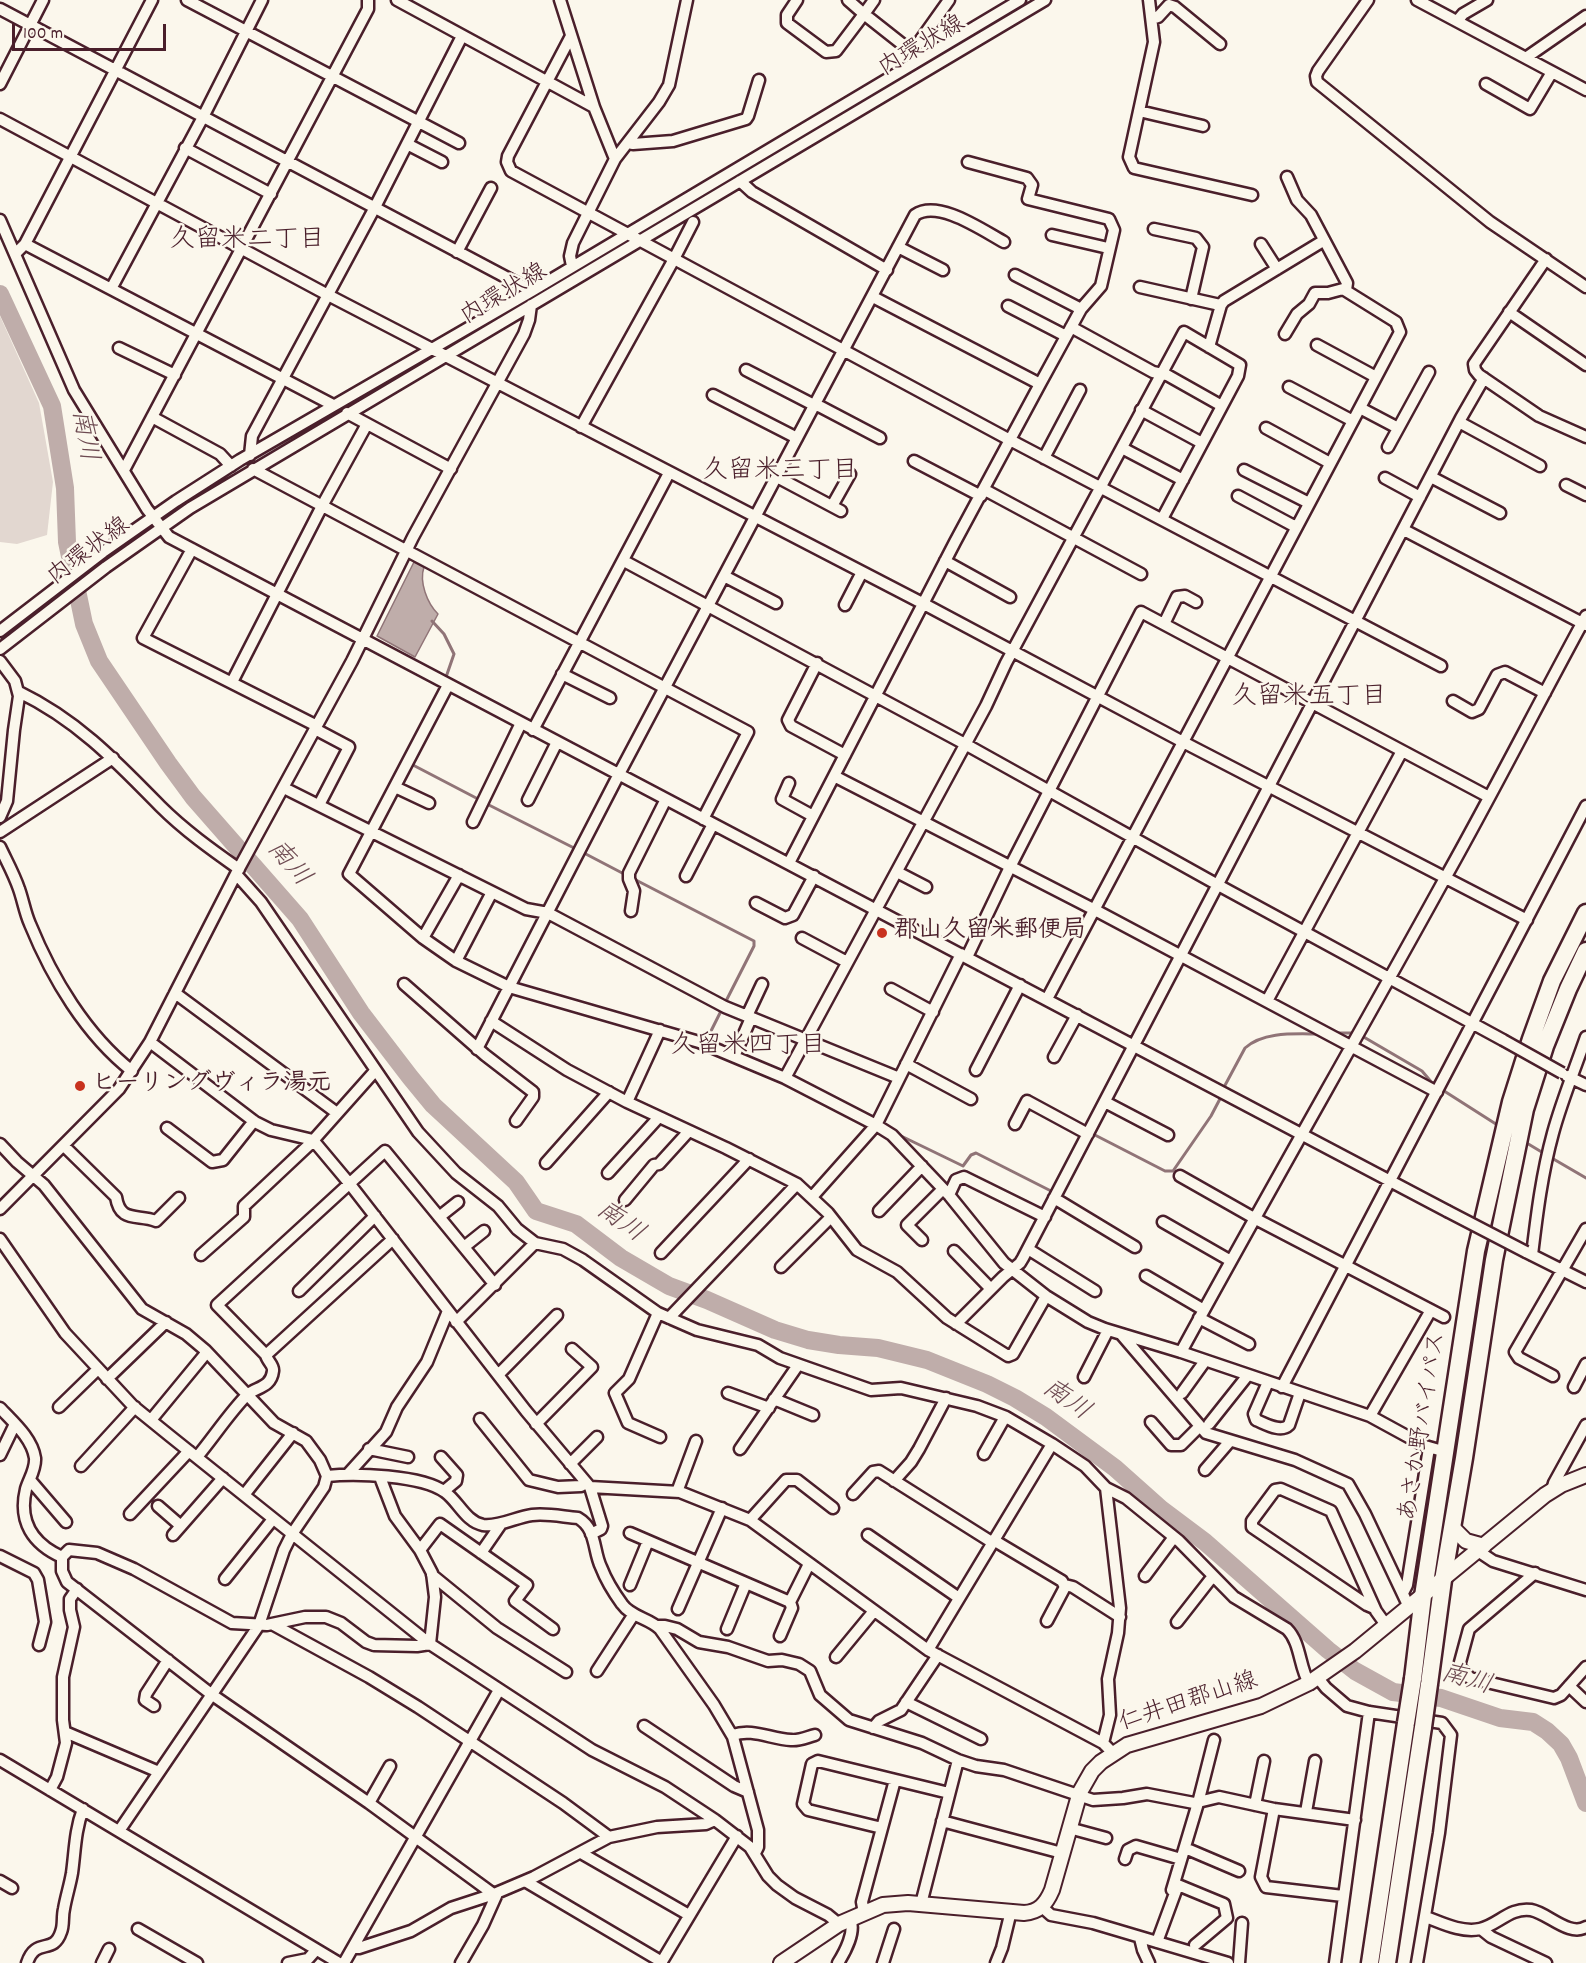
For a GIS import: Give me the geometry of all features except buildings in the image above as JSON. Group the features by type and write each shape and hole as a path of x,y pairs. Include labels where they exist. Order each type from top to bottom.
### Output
{"highway":[{"name":"あさか野バイパス","path":"1389,1963 1415,1725 1413,1679 1423,1596 1476,1251 1511,1102 1530,1039 1552,981 1586,913"},
{"name":"あさか野バイパス","path":"1370,1963 1383,1874 1415,1725 1429,1684 1443,1580 1494,1260 1525,1109 1549,1037 1586,951"},
{"path":"1364,1963 1383,1874"}],"main road":[{"name":"仁井田郡山線","path":"1042,1907 1052,1890 1079,1794 1092,1771 1113,1753 1138,1742 1261,1706 1318,1678 1355,1651 1552,1490 1586,1475"},
{"path":"1452,1527 1466,1541 1481,1549"},
{"path":"781,1963 844,1922 883,1905 908,1903 1031,1912 1042,1907"}],"street":[{"path":"0,84 43,0"},
{"path":"15,254 26,244 152,0"},
{"path":"187,0 459,143"},
{"path":"111,289 262,0"},
{"path":"124,470 368,9 368,0"},
{"path":"397,0 594,107"},
{"path":"549,0 561,3 594,107 615,159"},
{"path":"572,266 570,251 615,159 659,102 669,85 687,0"},
{"path":"797,0 787,15 787,23 830,53 837,51 874,0"},
{"path":"848,0 916,56 949,0"},
{"name":"内環状線","path":"0,631 103,552 231,466 532,291 916,56 1020,0"},
{"name":"内環状線","path":"0,649 160,528 253,469 1045,0"},
{"path":"1149,0 1154,42 1129,157 1134,168 1252,195"},
{"path":"1368,0 1318,71 1317,82 1490,222 1586,287"},
{"path":"1417,0 1586,90"},
{"path":"1458,20 1463,14 1486,0"},
{"path":"1152,19 1158,17 1169,5 1175,7 1220,44"},
{"path":"0,9 532,291"},
{"path":"1527,57 1586,16"},
{"path":"250,455 252,436 374,209 462,36"},
{"path":"571,36 508,156 507,162 511,171 1010,440 1441,666"},
{"path":"1486,84 1530,109 1552,72"},
{"path":"628,143 673,141 746,119 759,80"},
{"path":"1139,111 1203,126"},
{"path":"0,119 328,295 924,604 1527,921"},
{"path":"407,144 442,162"},
{"path":"185,148 271,194"},
{"path":"789,863 945,561 1040,384 1081,309 1101,286 1114,230 1109,219 1028,199 1032,185 1027,178 968,162"},
{"path":"1287,177 1297,200 1311,215 1347,283 1346,290"},
{"path":"740,181 752,192 887,270"},
{"path":"457,252 491,188"},
{"path":"477,1049 664,688 915,215 926,210 950,213 1004,242"},
{"path":"0,220 74,390 153,518 169,537 1446,1211 1586,1282"},
{"path":"581,427 693,222"},
{"path":"1154,229 1196,238 1203,248 1191,299"},
{"path":"1052,236 1108,248"},
{"path":"1209,347 1220,305 1224,300 1323,241"},
{"path":"26,244 333,405"},
{"path":"1261,244 1277,268"},
{"path":"898,247 942,270"},
{"path":"1546,260 1474,364 1477,373 1539,416 1586,436"},
{"path":"1015,275 1081,309"},
{"path":"1140,287 1220,305"},
{"path":"1047,999 1400,332 1396,322 1346,290 1315,293 1309,304 1296,314 1285,334"},
{"path":"873,297 1040,384"},
{"path":"0,1209 107,1102 132,1071 150,1042 316,728 406,551 524,334 531,305"},
{"path":"1008,306 1153,372 1167,375 1222,406"},
{"path":"1509,312 1586,365"},
{"path":"785,1078 966,744 1100,486 1184,332 1240,365 1238,376 1162,519"},
{"path":"1317,345 1376,377"},
{"path":"119,348 175,375"},
{"path":"746,370 880,438"},
{"path":"1388,447 1429,372"},
{"path":"956,1324 1020,1263 1028,1249 1484,378"},
{"path":"1289,387 1353,421"},
{"path":"1044,458 1080,390"},
{"path":"713,395 797,438"},
{"path":"1360,408 1398,428"},
{"path":"1141,410 1202,443"},
{"path":"347,413 451,469"},
{"path":"152,417 220,454 231,466"},
{"path":"1459,422 1540,466"},
{"path":"232,682 322,506 367,424"},
{"path":"1266,428 1330,463"},
{"path":"1122,448 1183,480"},
{"path":"914,461 983,493 1141,574"},
{"path":"253,469 748,732 686,876"},
{"path":"1244,470 1309,503"},
{"path":"533,730 669,473"},
{"path":"777,477 837,509 850,474"},
{"path":"1431,477 1500,513"},
{"path":"1385,478 1420,497"},
{"path":"1566,485 1586,495"},
{"path":"1238,496 1296,527"},
{"path":"1180,1352 1301,1133 1352,1047 1585,622 1404,530"},
{"path":"192,549 143,638 232,682 349,747 319,805"},
{"path":"624,561 966,744 1389,980 1586,1085"},
{"path":"945,561 1010,597"},
{"path":"845,605 862,572"},
{"path":"724,576 776,603"},
{"path":"1164,624 1177,597 1185,596 1196,602"},
{"path":"812,1197 876,1125 1141,612 1489,797"},
{"path":"0,660 13,678 19,692 7,801 0,817"},
{"path":"817,663 788,720 791,726 845,755"},
{"path":"1453,700 1472,712 1479,709 1497,675 1505,672 1545,693"},
{"path":"562,674 610,698"},
{"path":"448,685 349,874 423,938 456,961 509,987 699,1042 785,1078 876,1125 892,1135 922,1166 1004,1263 1046,1296 1088,1322 1370,1416 1429,1448 1446,1452"},
{"path":"19,692 73,724 113,758 177,822 238,872 343,1020 418,1132 456,1173 498,1206 517,1228 535,1243 563,1249 583,1260 664,1316 697,1330 758,1346 780,1358 871,1390 901,1388 976,1406 1005,1417 1052,1444 1090,1471 1106,1488 1126,1498 1174,1538 1234,1597 1289,1630 1293,1636 1304,1674 1318,1678 1347,1706 1369,1712 1442,1723 1451,1735 1426,1917 1417,1963"},
{"path":"473,822 521,723"},
{"path":"528,800 556,742"},
{"path":"1267,1001 1402,751"},
{"path":"0,832 113,758"},
{"path":"834,776 1095,910 1437,1092"},
{"path":"789,783 782,799 813,816"},
{"path":"395,787 429,803"},
{"path":"284,788 526,909 548,913 725,1007 899,1078"},
{"path":"631,911 634,891 628,874 666,799"},
{"path":"1282,1387 1474,1024 1586,806"},
{"path":"0,847 18,886 29,922 44,956 81,1017 117,1059 132,1071"},
{"path":"897,872 926,886"},
{"path":"423,938 459,875"},
{"path":"756,903 785,918 793,915 814,876"},
{"path":"456,961 492,892"},
{"path":"802,938 847,962"},
{"path":"404,984 477,1049 533,1092 533,1097 516,1121"},
{"path":"736,1052 762,984"},
{"path":"976,1070 1020,985"},
{"path":"891,989 933,1012"},
{"path":"175,993 337,1113"},
{"path":"1054,1058 1077,1015"},
{"path":"491,1021 567,1070 627,1102 797,1184 831,1216 857,1250 897,1272 956,1324 1011,1356 1046,1296"},
{"path":"627,1102 660,1030"},
{"path":"1529,1253 1540,1188 1554,1130 1586,1037"},
{"path":"150,1042 254,1121 271,1130 313,1140 350,1183 536,1424 588,1485 602,1526 591,1534"},
{"path":"906,1064 971,1099"},
{"path":"201,1255 244,1217 244,1206 278,1176 313,1140 375,1071"},
{"path":"546,1163 609,1092"},
{"path":"1015,1124 1027,1101 1088,1134"},
{"path":"1105,1102 1168,1135"},
{"path":"608,1173 659,1117"},
{"path":"167,1128 212,1162 223,1160 254,1121"},
{"path":"625,1200 654,1165 659,1164 689,1131"},
{"path":"0,1144 44,1185 142,1309 186,1334 207,1352 274,1423 308,1443 320,1460 327,1476 324,1487 292,1534 283,1553 258,1625 119,1831"},
{"path":"64,1146 116,1197 117,1208 124,1215 156,1221 179,1198"},
{"path":"130,1514 193,1454 248,1395 264,1387 273,1372 273,1367 266,1355 217,1305 385,1151 495,1285"},
{"path":"661,1253 749,1159"},
{"path":"879,1210 922,1166"},
{"path":"1180,1176 1254,1218 1444,1317"},
{"path":"922,1240 907,1226 946,1192 956,1180 964,1177 1045,1217"},
{"path":"660,1437 628,1423 615,1393 629,1379 664,1316 715,1270 797,1184"},
{"path":"1054,1198 1135,1247"},
{"path":"440,1217 458,1203"},
{"path":"299,1291 375,1216"},
{"path":"781,1267 831,1216"},
{"path":"1163,1222 1231,1261"},
{"path":"1553,1376 1519,1358 1515,1352 1586,1229"},
{"path":"464,1247 484,1230"},
{"path":"0,1239 55,1320 135,1407 430,1644 592,1750 664,1787 715,1820 755,1853 772,1881 795,1898 853,1927 845,1951 838,1963"},
{"path":"266,1355 393,1239"},
{"path":"456,1322 535,1243"},
{"path":"1028,1249 1095,1291"},
{"path":"954,1251 991,1289"},
{"path":"1146,1276 1249,1344"},
{"path":"1370,1416 1431,1310"},
{"path":"348,1474 386,1432 395,1411 427,1362 448,1311"},
{"path":"498,1375 557,1315"},
{"path":"107,1378 166,1322"},
{"path":"1084,1377 1108,1330"},
{"path":"1121,1334 1204,1425 1206,1433 1295,1460 1348,1484 1368,1520 1409,1607"},
{"path":"536,1424 592,1367 572,1349"},
{"path":"151,1420 207,1352"},
{"path":"1182,1393 1206,1361"},
{"path":"1574,1387 1586,1364"},
{"path":"740,1449 798,1365"},
{"path":"59,1407 98,1369"},
{"path":"1151,1422 1171,1444 1181,1445 1204,1425 1248,1375"},
{"path":"1268,1382 1254,1414 1256,1420 1281,1429 1289,1425 1300,1393"},
{"path":"728,1393 813,1415"},
{"path":"894,1480 911,1462 946,1398"},
{"path":"81,1466 135,1407"},
{"path":"0,1408 26,1439 34,1455 34,1465 26,1489 24,1509 29,1530 44,1548 62,1557"},
{"path":"984,1454 1005,1417"},
{"path":"480,1419 523,1476 529,1480 558,1487 588,1485 677,1492 750,1520 933,1653 1103,1743 1113,1753"},
{"path":"0,1455 15,1424"},
{"path":"1552,1490 1586,1425"},
{"path":"244,1495 293,1433"},
{"path":"570,1464 597,1437"},
{"path":"677,1492 696,1441"},
{"path":"1205,1470 1230,1441"},
{"path":"873,1728 879,1721 901,1710 933,1653 959,1598 1052,1444"},
{"path":"1403,1593 1407,1585 1429,1448"},
{"path":"369,1449 408,1457"},
{"path":"441,1457 457,1475 456,1480 444,1491"},
{"path":"853,1494 873,1472 879,1471 990,1541 995,1541 1120,1617"},
{"path":"327,1476 348,1474 415,1480 444,1491 483,1525 501,1524 532,1515 578,1518 584,1522 596,1545 597,1558 602,1570 622,1605 657,1626 733,1735 759,1839 755,1853"},
{"path":"380,1477 395,1516 420,1550 432,1575 435,1597 430,1644"},
{"path":"158,1506 177,1530 223,1478"},
{"path":"30,1480 66,1522"},
{"path":"750,1520 786,1480 797,1480 834,1508"},
{"path":"1103,1743 1110,1715 1108,1679 1120,1617 1106,1488"},
{"path":"1374,1608 1366,1605 1252,1527 1252,1521 1275,1490 1281,1489 1331,1511 1374,1608 1386,1625"},
{"path":"678,1609 722,1508"},
{"path":"225,1579 273,1519"},
{"path":"420,1550 440,1524 527,1585 515,1601 553,1629"},
{"path":"482,1553 501,1524"},
{"path":"630,1533 790,1602"},
{"path":"868,1535 959,1598"},
{"path":"1145,1576 1174,1538"},
{"path":"630,1585 648,1541"},
{"path":"1481,1549 1493,1561 1586,1590"},
{"path":"430,1644 375,1645 366,1642 340,1623 326,1617 305,1617 258,1625 232,1623 134,1569 97,1553 69,1551 62,1557 62,1571 67,1582 211,1694 417,1837 497,1897 461,1963"},
{"path":"0,1556 34,1573 38,1580 45,1622 39,1645"},
{"path":"780,1636 792,1608 790,1602 808,1564"},
{"path":"1535,1574 1468,1629 1459,1666 1470,1678 1551,1697 1559,1696 1586,1667"},
{"path":"432,1575 497,1628 566,1672"},
{"path":"1177,1622 1213,1576"},
{"path":"727,1629 746,1583"},
{"path":"1047,1621 1065,1585"},
{"path":"50,1790 57,1777 66,1743 63,1677 74,1627 70,1599 77,1589"},
{"path":"836,1657 874,1611"},
{"path":"597,1671 634,1614"},
{"path":"272,1624 382,1684 563,1803 609,1838"},
{"path":"657,1626 677,1629 699,1642 728,1647 768,1661 782,1660 799,1664 810,1671 820,1695 845,1718 922,1743 976,1766 1004,1770 1045,1785 1098,1800 1150,1794 1198,1803 1219,1797 1274,1809 1355,1820"},
{"path":"154,1706 145,1700 146,1694 168,1660"},
{"path":"1569,1686 1586,1702"},
{"path":"344,1963 499,1690"},
{"path":"906,1702 981,1739"},
{"path":"1335,1963 1369,1712"},
{"path":"644,1726 734,1786 748,1792"},
{"path":"65,1732 159,1772"},
{"path":"733,1735 748,1732 793,1740 815,1735"},
{"path":"1174,1895 1172,1892 1214,1740"},
{"path":"0,1760 339,1963"},
{"path":"921,1904 958,1760"},
{"path":"882,1828 808,1810 803,1804 812,1764 818,1761 950,1792"},
{"path":"1255,1805 1264,1761"},
{"path":"1306,1812 1315,1761"},
{"path":"369,1803 390,1766"},
{"path":"864,1912 862,1902 895,1780"},
{"path":"27,1963 35,1948 52,1946 59,1940 72,1871 77,1825 82,1809"},
{"path":"1274,1809 1261,1877 1266,1887 1343,1896"},
{"path":"353,1948 411,1931 451,1908 525,1881 609,1838 657,1827 706,1824 715,1820"},
{"path":"942,1821 1062,1853"},
{"path":"1069,1828 1106,1838"},
{"path":"525,1881 662,1963 737,1836"},
{"path":"1125,1859 1128,1850 1136,1846 1181,1859"},
{"path":"1185,1848 1239,1871"},
{"path":"581,1853 689,1915"},
{"path":"0,1881 12,1888"},
{"path":"1157,1942 1178,1885 1224,1904 1227,1918 1195,1945"},
{"path":"1042,1907 1051,1915 1093,1923 1228,1963"},
{"path":"1426,1917 1453,1927 1473,1930 1481,1929 1512,1912 1525,1910 1540,1913 1575,1930 1586,1927"},
{"path":"996,1963 1011,1911"},
{"path":"1239,1963 1242,1923"},
{"path":"138,1929 197,1963"},
{"path":"883,1963 894,1929"},
{"path":"1481,1929 1491,1937 1546,1963"},
{"path":"1140,1938 1149,1963"},
{"path":"102,1963 109,1949"},
{"path":"288,1963 308,1959 316,1950"}],"shaded area":[{"path":"0,316 39,403 53,482 47,535 17,544 0,542"},
{"path":"414,562 424,567 425,592 430,604 438,614 415,657 377,636"}],"waterway":[{"name":"南川","path":"0,294 52,406 65,488 67,542 84,624 99,661 193,797 300,919 361,1013 410,1077 433,1105 516,1182 536,1211 576,1224 621,1258 669,1286 775,1330 808,1340 878,1348 927,1360 1015,1398 1046,1417 1115,1468 1355,1671 1393,1692 1441,1698 1500,1718 1533,1722 1547,1731 1561,1744 1569,1758 1586,1803"},
{"path":"432,621 444,634 454,654 445,680"},
{"path":"411,764 480,800"},
{"path":"485,803 576,849"},
{"path":"582,852 626,875"},
{"path":"632,878 754,941 754,946 725,1003"},
{"path":"706,1041 722,1009"},
{"path":"1336,1033 1355,1033 1362,1036 1422,1071 1433,1084"},
{"path":"1223,1089 1245,1048 1253,1043 1271,1036 1320,1034"},
{"path":"1441,1089 1499,1126"},
{"path":"1092,1136 1093,1134 1165,1171 1173,1171 1211,1116 1222,1095"},
{"path":"897,1134 963,1166 971,1155 976,1153 1053,1192"},
{"path":"1525,1142 1545,1154"},
{"path":"1550,1157 1586,1178"}],"place":[{"name":"郡山久留米郵便局","path":"882,933"},
{"name":"ヒーリングヴィラ湯元","path":"80,1086"}],"district":[{"name":"久留米二丁目","path":"247,242"},
{"name":"久留米三丁目","path":"780,473"},
{"name":"久留米五丁目","path":"1309,699"},
{"name":"久留米四丁目","path":"748,1048"}]}
